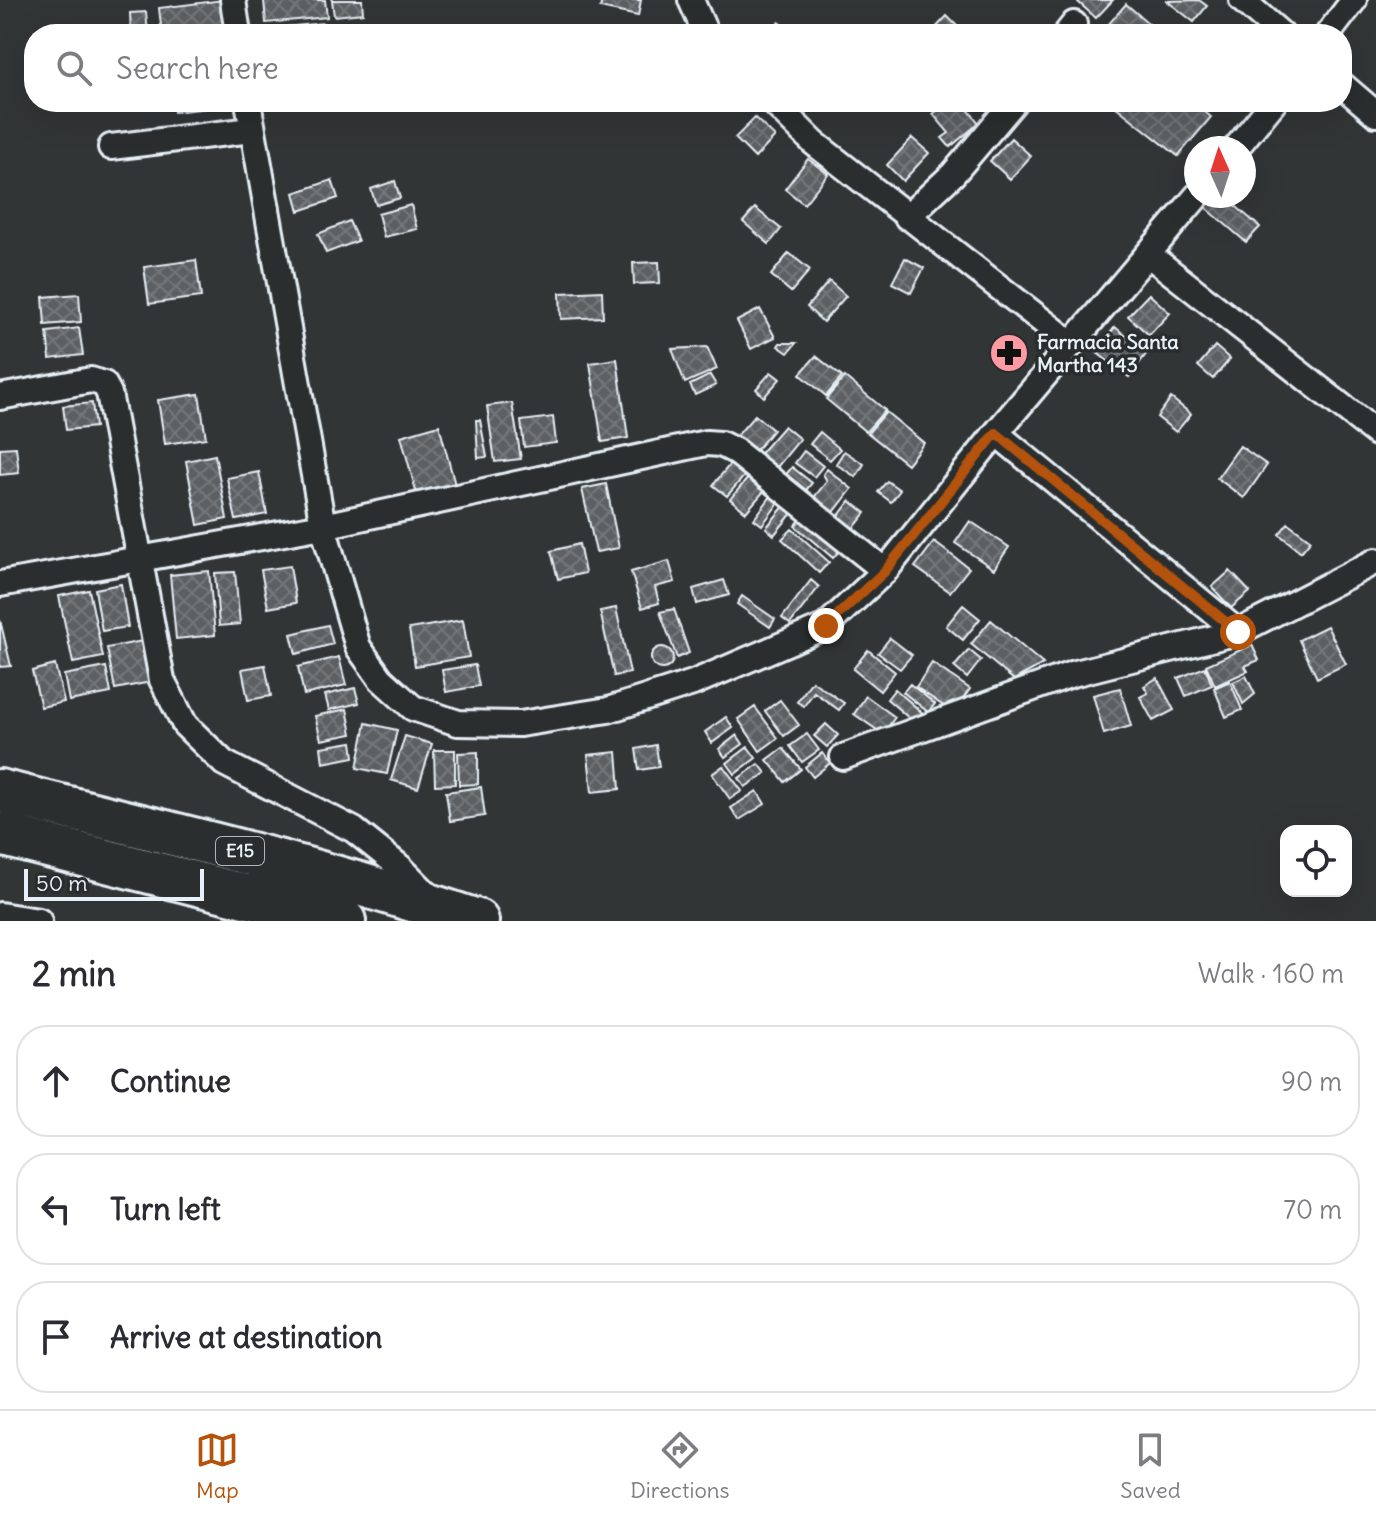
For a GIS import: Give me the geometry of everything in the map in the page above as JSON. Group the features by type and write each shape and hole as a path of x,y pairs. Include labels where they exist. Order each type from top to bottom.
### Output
{"highway":[{"name":"E15","path":"0,791 263,857 453,917"},
{"name":"E15","path":"0,834 344,921"}],"street":[{"path":"233,0 237,24"},
{"path":"691,0 702,24"},
{"path":"1242,0 1270,24"},
{"path":"1336,24 1354,0"},
{"path":"1352,94 1376,114"},
{"path":"249,112 323,526 358,647 381,679 413,708 458,723 520,724 608,710 693,683 826,626 885,571 996,433 1187,208"},
{"path":"783,112 814,143 1072,344"},
{"path":"907,217 953,174 1006,112"},
{"path":"1246,136 1266,112"},
{"path":"111,147 252,130"},
{"path":"1149,255 1376,433"},
{"path":"0,397 91,380 104,384 109,393 162,680 185,725 224,763 354,830 400,867 453,917"},
{"path":"996,433 1238,632"},
{"path":"0,584 140,562 323,526 691,446 721,444 735,451 885,571"},
{"path":"843,757 1072,674 1238,632 1376,561"},
{"path":"0,915 39,921"}],"building":[{"path":"223,0 226,24 161,24 159,8"},
{"path":"264,0 325,0 327,17 266,23"},
{"path":"332,0 362,0 363,13 334,16"},
{"path":"602,0 641,0 638,16 600,8"},
{"path":"1113,0 1096,18 1078,2"},
{"path":"1199,0 1207,6 1194,22 1167,1"},
{"path":"1126,4 1149,24 1109,24"},
{"path":"146,12 147,24 131,24 130,13"},
{"path":"947,16 955,24 939,24"},
{"path":"970,112 979,123 950,147 942,138 949,133 933,114"},
{"path":"1123,112 1205,112 1211,117 1195,136 1184,136 1184,149 1178,156"},
{"path":"755,118 775,137 755,158 735,138"},
{"path":"912,138 929,153 903,181 887,165"},
{"path":"1011,138 1031,156 1010,179 990,161"},
{"path":"808,159 828,174 804,204 785,189"},
{"path":"332,180 338,198 299,211 294,193"},
{"path":"395,181 400,198 376,205 371,189"},
{"path":"411,205 417,229 384,237 378,214"},
{"path":"755,208 781,229 769,244 743,222"},
{"path":"1206,208 1238,208 1260,227 1246,242"},
{"path":"349,221 358,241 326,253 318,234"},
{"path":"789,253 810,270 791,292 771,275"},
{"path":"905,258 924,268 911,293 892,283"},
{"path":"196,260 201,297 149,304 144,267"},
{"path":"659,262 660,283 634,284 633,263"},
{"path":"829,281 846,296 823,322 807,307"},
{"path":"602,291 603,317 561,319 560,293"},
{"path":"79,294 81,322 45,325 43,297"},
{"path":"1149,294 1170,313 1149,335 1128,316"},
{"path":"760,309 775,337 751,349 737,321"},
{"path":"1115,327 1147,353 1129,377 1096,352"},
{"path":"79,328 83,355 50,359 47,332"},
{"path":"780,343 796,343 788,353 778,346"},
{"path":"1215,346 1230,359 1213,379 1198,366"},
{"path":"707,347 717,369 685,383 672,349"},
{"path":"816,356 842,377 826,396 800,374"},
{"path":"617,359 628,438 602,442 590,363"},
{"path":"771,372 780,379 764,397 756,389"},
{"path":"710,375 716,385 695,395 690,385"},
{"path":"845,377 885,410 866,432 826,399"},
{"path":"199,394 206,438 165,444 158,400"},
{"path":"1171,398 1191,414 1176,432 1157,417"},
{"path":"92,403 95,427 66,430 63,406"},
{"path":"512,403 521,459 495,462 487,406"},
{"path":"886,412 924,443 907,464 868,433"},
{"path":"755,415 773,430 752,455 734,439"},
{"path":"553,417 556,443 524,447 521,421"},
{"path":"476,420 480,420 487,457 478,458"},
{"path":"439,425 455,485 417,495 401,436"},
{"path":"784,426 800,439 773,472 756,458"},
{"path":"820,432 840,449 830,460 810,444"},
{"path":"1240,446 1267,465 1244,498 1217,478"},
{"path":"16,447 19,473 0,475 0,448"},
{"path":"804,451 823,466 814,477 795,463"},
{"path":"844,451 864,464 856,477 836,464"},
{"path":"215,455 227,519 198,525 186,461"},
{"path":"731,463 745,475 727,496 713,485"},
{"path":"792,467 812,483 803,494 783,478"},
{"path":"827,469 852,489 831,516 811,501 827,481 823,474"},
{"path":"259,472 267,514 236,520 227,478"},
{"path":"749,477 765,490 746,512 730,499"},
{"path":"887,481 900,490 891,502 878,492"},
{"path":"606,484 619,548 596,552 582,489"},
{"path":"772,495 780,501 762,525 754,519"},
{"path":"850,501 866,513 852,530 837,518"},
{"path":"785,505 793,512 774,535 766,528"},
{"path":"802,518 840,550 833,558 795,526"},
{"path":"970,521 1009,547 994,569 955,543"},
{"path":"1288,523 1311,540 1301,552 1279,534"},
{"path":"792,529 829,562 819,573 782,539"},
{"path":"934,542 969,568 950,592 915,567"},
{"path":"579,544 585,573 558,579 551,551"},
{"path":"669,561 675,582 655,587 659,603 642,608 631,572"},
{"path":"290,566 296,603 268,608 261,570"},
{"path":"209,571 215,635 176,639 170,575"},
{"path":"1230,571 1250,592 1231,608 1212,587"},
{"path":"235,572 240,624 219,626 215,573"},
{"path":"724,580 729,595 697,604 693,589"},
{"path":"811,580 819,587 790,624 782,618"},
{"path":"121,584 128,627 102,631 95,589"},
{"path":"89,590 103,657 73,663 59,596"},
{"path":"742,596 775,619 770,627 737,604"},
{"path":"963,605 980,619 963,640 946,626"},
{"path":"616,608 630,673 614,676 600,611"},
{"path":"674,609 689,653 677,658 660,612"},
{"path":"0,620 11,666 0,667"},
{"path":"463,620 469,657 415,666 409,629"},
{"path":"991,620 1043,664 1014,680 971,644"},
{"path":"328,625 333,644 296,654 291,634"},
{"path":"1327,626 1346,664 1317,678 1299,640"},
{"path":"890,638 912,655 900,669 878,653"},
{"path":"148,640 156,681 115,689 107,648"},
{"path":"1252,645 1259,660 1245,666 1248,671 1215,686 1206,665"},
{"path":"662,647 670,650 673,658 670,666 662,669 654,666 651,658 654,650"},
{"path":"868,650 895,672 880,691 853,669"},
{"path":"969,650 981,660 967,678 954,667"},
{"path":"339,657 346,685 304,695 298,667"},
{"path":"932,663 970,689 960,703 948,709 916,687"},
{"path":"55,665 64,702 41,707 32,671"},
{"path":"265,665 271,696 248,700 242,669"},
{"path":"475,665 479,686 446,692 442,670"},
{"path":"106,667 111,693 69,701 64,675"},
{"path":"1205,667 1212,685 1186,696 1178,678"},
{"path":"1246,676 1255,694 1243,704 1233,682"},
{"path":"1157,678 1174,710 1153,721 1140,697 1148,693 1144,686"},
{"path":"812,681 844,703 839,710 814,692 804,706 797,702"},
{"path":"1230,681 1242,710 1226,717 1214,688"},
{"path":"910,684 935,704 928,712 903,692"},
{"path":"355,688 359,703 329,710 325,695"},
{"path":"1120,688 1131,726 1104,734 1093,695"},
{"path":"895,689 925,715 917,725 887,699"},
{"path":"866,696 895,717 883,734 854,714"},
{"path":"780,700 799,725 784,736 765,711"},
{"path":"755,707 778,738 760,751 738,719"},
{"path":"347,709 352,734 321,740 315,716"},
{"path":"726,717 733,728 712,743 705,732"},
{"path":"366,723 397,730 387,774 357,768"},
{"path":"826,724 838,735 827,747 814,736"},
{"path":"807,734 819,750 802,762 790,746"},
{"path":"737,735 743,744 725,757 719,749"},
{"path":"405,736 432,744 418,788 391,780"},
{"path":"352,742 354,757 323,763 321,747"},
{"path":"656,745 659,767 639,770 636,749"},
{"path":"748,747 756,758 735,774 727,763"},
{"path":"783,748 801,769 785,782 767,760"},
{"path":"434,750 455,750 455,784 435,785"},
{"path":"478,752 478,784 459,785 458,753"},
{"path":"617,752 620,789 592,792 588,755"},
{"path":"822,753 830,763 813,777 805,767"},
{"path":"759,764 766,773 745,787 739,778"},
{"path":"723,766 742,791 730,799 712,774"},
{"path":"481,787 485,816 450,821 446,792"},
{"path":"757,791 765,804 739,820 731,808"}],"place":[{"name":"Farmacia Santa Martha 143","path":"1009,353"}],"route":[{"path":"826,626 885,571 996,433 1238,632"}]}
